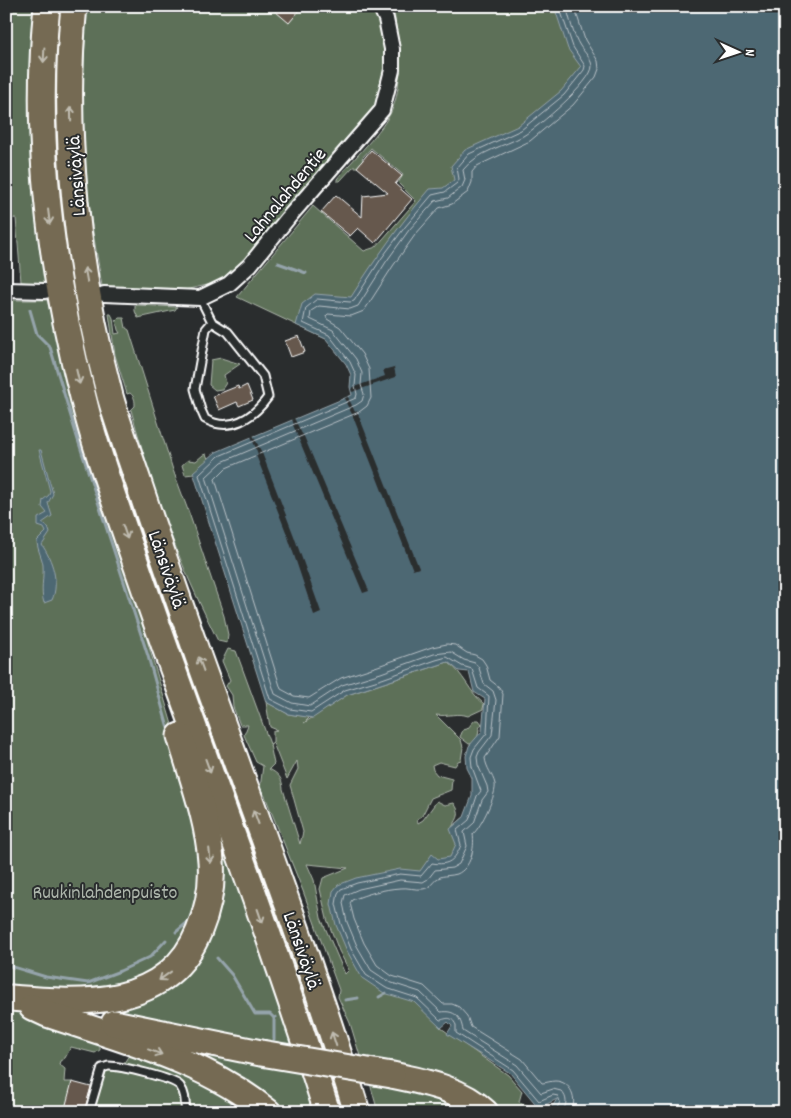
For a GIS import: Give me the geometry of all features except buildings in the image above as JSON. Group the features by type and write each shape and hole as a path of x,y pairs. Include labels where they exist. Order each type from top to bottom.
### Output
{"highway":[{"name":"Länsiväylä","path":"47,6 43,76 48,210 56,270 84,404 103,468 144,588 245,870 327,1112"},
{"name":"Länsiväylä","path":"74,6 70,77 76,209 96,335 111,397 182,610 318,991 359,1112"},
{"path":"12,998 82,1002 102,1000 136,992 164,978 178,966 196,939 207,910 210,899 211,863 206,827 167,691 144,588"},
{"path":"12,998 85,1017 261,1053 392,1075 442,1087 462,1096 485,1112"},
{"path":"12,998 47,1014 186,1063 245,1094 268,1112"}],"street":[{"name":"Lahnalahdentie","path":"104,294 200,298 229,284 250,265 288,218 382,110 392,70 392,49 386,19 380,6"},
{"path":"6,290 45,291"}],"lane":[{"path":"200,298 212,322 228,332 263,376 268,397 260,408 231,425 214,424 206,419 201,410 195,389 206,329 212,322"},
{"path":"89,1112 102,1068 109,1066 151,1074 179,1084 184,1094 185,1112"}],"green space":[{"path":"12,6 34,6 34,164 32,166 45,284 21,282 16,218 6,219 6,50"},
{"path":"58,6 62,6 76,291 72,292 62,221 56,149 54,78"},
{"path":"87,6 376,6 385,50 384,85 378,107 232,273 212,284 184,290 102,286 90,212 85,164 83,96"},
{"path":"393,6 647,6 637,48 477,158 326,339 237,297 313,206 364,251 376,247 416,201 398,183 403,175 371,148 357,167 353,167 340,181 337,181 382,127 392,110 396,98 399,58"},
{"path":"77,298 120,463 116,464 101,416 73,299"},
{"name":"Ruukinlahdenpuisto","path":"6,300 47,300 98,487 126,569 181,755 205,855 189,944 130,989 6,991 6,836 10,827 6,825"},
{"path":"135,306 177,307 175,310 138,318 135,311"},
{"path":"109,314 113,318 115,334 120,333 116,321 119,318 124,318 126,328 129,330 173,470 224,616 228,635 227,643 218,641 189,579 166,521 147,466 131,410 135,406 134,399 130,393 127,394 115,355"},
{"path":"221,358 240,364 224,375 226,383 222,389 215,390 209,385 211,360"},
{"path":"206,454 209,461 194,474 185,475 182,465 188,460 196,461"},
{"path":"136,511 240,803 326,1053 321,1052 131,512"},
{"path":"228,649 236,651 270,744 273,742 273,731 277,730 270,727 266,702 288,714 310,717 304,723 347,695 448,662 484,704 483,709 468,716 460,714 436,715 461,740 463,747 461,760 455,766 439,762 432,765 437,775 452,779 451,790 431,798 422,816 417,819 418,823 423,820 437,801 445,805 454,803 456,806 458,815 452,827 464,817 441,1028 508,1075 522,1091 519,1102 529,1106 531,1112 503,1112 482,1095 388,1064 385,1061 360,1056 350,1023 338,997 339,990 303,891 265,796 260,788 263,766 256,762 244,735 248,725 240,725 233,707 232,695 226,686 230,680 222,661","holes":["273,743 287,779 297,761 298,769 290,785 303,832 300,844 281,779 269,769 274,764 270,745","307,864 348,868 323,878 320,889 327,919 339,951 349,970 345,974 321,918 314,880"]},
{"path":"475,720 479,720 482,724 479,728 477,743 469,744 460,737 463,730 467,729"},
{"path":"203,783 295,1049 101,1013 96,1010 204,939"},
{"path":"6,1008 21,1010 25,1017 100,1043 100,1050 95,1053 71,1047 65,1058 60,1061 59,1064 65,1069 64,1082 72,1082 65,1111 12,1112 13,1106 6,1101 8,1094"},
{"path":"116,1030 300,1068 314,1112 277,1112"},
{"path":"136,1051 150,1056 228,1098 232,1107 230,1112 93,1112 94,1102 105,1070 146,1076 153,1072 150,1069 133,1068 124,1063 129,1055"},
{"path":"369,1080 435,1088 475,1112 378,1112"}],"water":[{"path":"554,6 785,6 785,1112 549,1112 557,1099 539,1108 510,1073 447,1034 452,1026 448,1022 441,1028 414,1002 384,993 362,978 347,951 336,925 331,904 333,891 338,885 356,878 400,869 420,871 432,854 438,859 450,857 456,844 450,829 464,817 472,796 472,778 467,768 466,756 469,746 482,731 485,699 474,692 469,672 459,671 448,662 347,695 313,718 288,714 266,702 193,472 216,452 352,395 350,387 351,375 346,364 326,339 296,325 302,304 315,294 351,297 388,242 430,189 443,188 454,180 451,166 465,150 518,126 561,91 581,67 568,49"},
{"path":"39,450 41,450 53,494 48,503 52,516 42,523 48,527 50,533 42,545 52,564 55,586 52,600 44,603 42,594 43,565 37,541 46,532 44,528 38,526 38,518 47,513 42,507 43,500 49,495 50,491"}],"pier":[{"path":"394,367 396,377 352,392 351,389 354,387 385,376 383,370"},
{"path":"348,397 355,412 357,411 419,568 413,570 346,403 345,398"},
{"path":"294,418 303,434 369,591 363,593 293,425 292,419"},
{"path":"253,435 262,453 294,536 321,612 314,615 288,537 256,455 258,454 251,436"}],"waterway":[{"path":"278,263 306,273"},
{"path":"30,310 37,334 50,347 148,656 170,735"},
{"path":"198,891 199,867"},
{"path":"176,932 188,922 193,912"},
{"path":"6,967 10,966 46,977 88,983 150,957 166,940"},
{"path":"217,958 232,975 255,1014 270,1014 274,1018"},
{"path":"379,997 386,993"},
{"path":"345,1000 358,998"},
{"path":"274,1039 274,1018 276,1017"}]}
